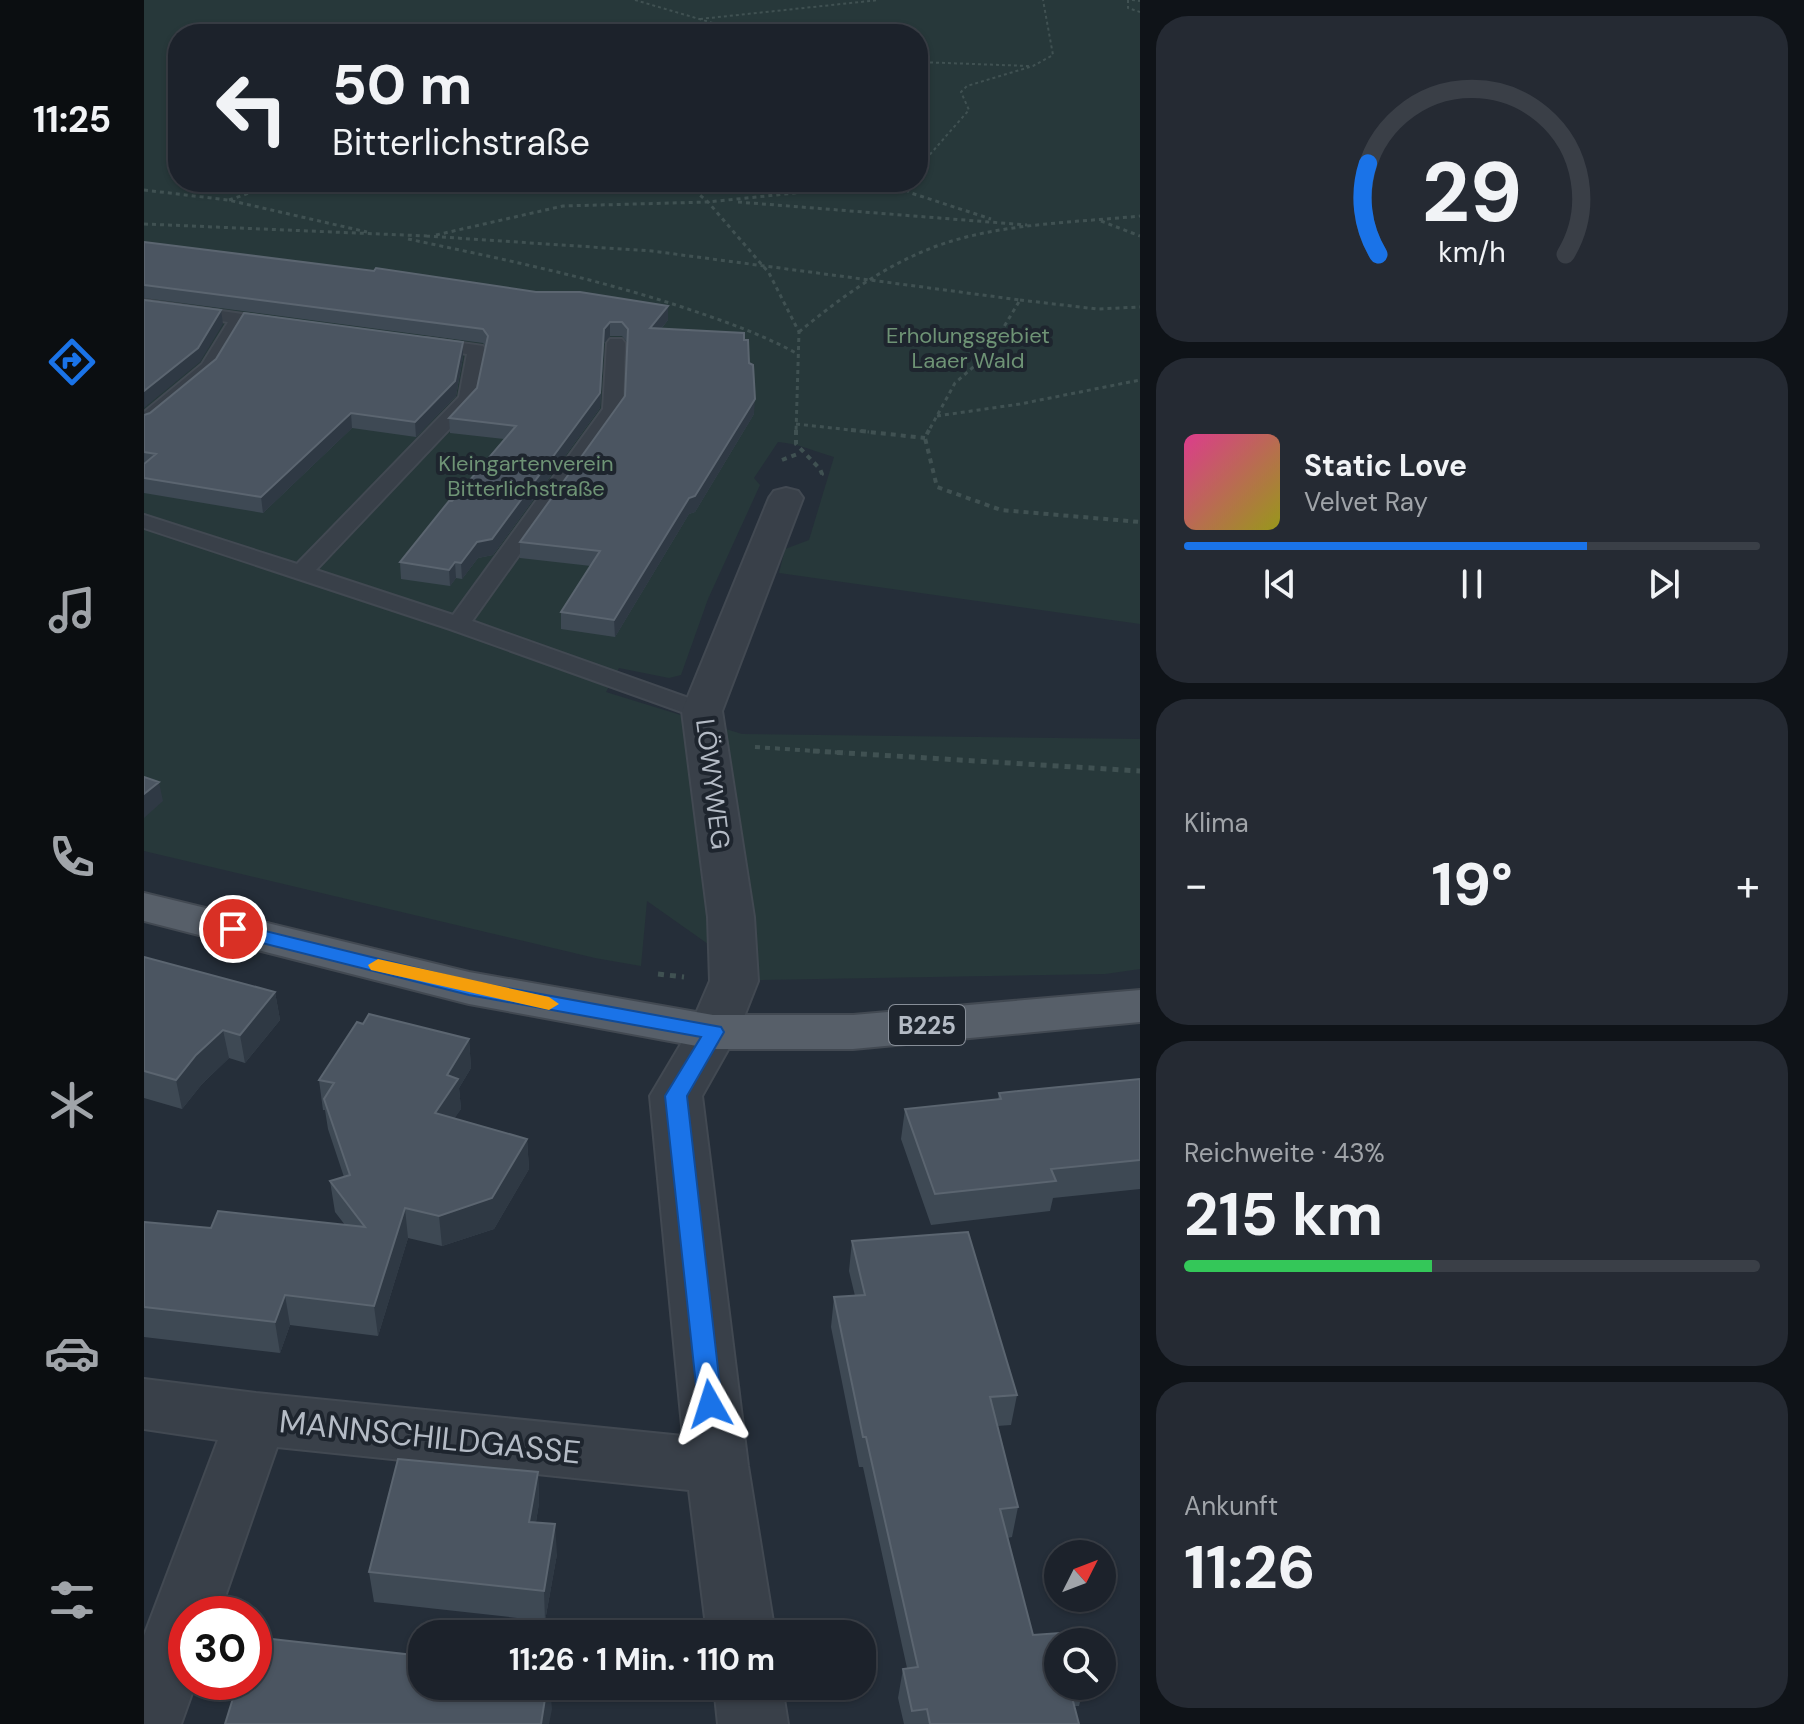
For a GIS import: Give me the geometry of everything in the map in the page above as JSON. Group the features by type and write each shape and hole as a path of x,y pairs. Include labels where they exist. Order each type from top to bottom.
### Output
{"main road":[{"name":"B225","path":"144,907 469,988 713,1032 853,1032 1140,1006"}],"street":[{"name":"LÖWYWEG","path":"739,1620 717,1466 676,1096 713,1032 734,981 731,917 704,728 786,498"},
{"name":"MANNSCHILDGASSE","path":"144,1404 256,1419 717,1466"},
{"path":"146,1724 256,1419"},
{"path":"750,1700 753,1724"}],"lane":[{"path":"144,305 303,327"},
{"path":"144,422 209,367 239,318"},
{"path":"300,574 468,398 479,342 413,342"},
{"path":"458,624 613,409 616,343"},
{"path":"144,521 458,624 704,728"}],"path":[{"path":"635,0 717,24"},
{"path":"700,19 879,0"},
{"path":"928,157 969,110 961,92 967,86 1047,60 1054,48 1043,0"},
{"path":"1140,1 1130,0 1128,8 1140,11"},
{"path":"928,62 1033,66"},
{"path":"144,190 228,200 352,230 505,259 632,291 758,332 796,353"},
{"path":"228,200 252,192"},
{"path":"696,192 762,265 799,332 796,353 796,444 800,453"},
{"path":"426,236 563,206 708,202 799,192"},
{"path":"909,192 1003,223"},
{"path":"725,200 1036,226"},
{"path":"799,332 866,281 937,246 984,234 1036,226 1140,216"},
{"path":"1100,221 1140,236"},
{"path":"144,224 426,236 652,251 1097,309 1140,307"},
{"path":"1020,300 987,355 955,383 925,438 937,487 1001,510 1140,522"},
{"path":"937,416 1020,404 1140,380"},
{"path":"796,424 925,438"},
{"path":"704,728 1140,771"},
{"path":"656,974 734,981"}],"green space":[{"path":"144,0 1140,0 1140,624 779,573 785,549 809,540 834,457 778,442 754,478 760,485 708,599 681,675 669,678 619,668 606,692 742,734 1140,739 1140,969 1105,974 759,980 647,901 641,966 595,958 144,851"}],"building":[{"path":"144,242 374,271 376,268 536,292 580,292 668,306 650,328 744,333 744,340 748,340 749,363 753,365 755,399 614,620 561,612 600,551 520,542 625,396 628,329 622,322 610,322 604,329 600,393 492,539 477,542 461,563 455,562 449,570 400,562 516,426 449,418 477,388 488,336 483,329 144,285"},
{"path":"144,300 221,310 198,348 144,391"},
{"path":"244,313 463,342 455,381 415,422 351,413 261,497 144,478 144,464 156,454 144,452 144,415 216,359"},
{"path":"144,777 159,782 144,794"},
{"path":"144,957 275,992 240,1035 223,1030 196,1055 176,1080 144,1071"},
{"path":"369,1014 469,1039 447,1075 458,1079 435,1113 527,1139 492,1198 439,1216 405,1208 374,1306 285,1295 275,1322 144,1307 144,1222 211,1228 218,1211 365,1227 330,1181 350,1175 324,1099 334,1083 319,1080 357,1022 363,1024"},
{"path":"1140,1079 1140,1160 1051,1169 1056,1181 935,1194 905,1109 1001,1099 999,1093"},
{"path":"968,1232 1017,1395 990,1397 1018,1507 1000,1509 1033,1635 1044,1634 1044,1700 1073,1700 1079,1724 930,1724 927,1709 912,1711 903,1669 918,1667 866,1437 863,1437 834,1297 865,1295 852,1241"},
{"path":"398,1459 538,1472 529,1522 555,1524 544,1591 369,1572"},
{"path":"272,1639 408,1654 408,1700 545,1700 541,1724 225,1724 232,1700 272,1700"}],"slow traffic":[{"path":"378,965 549,1004"}],"route":[{"path":"233,929 469,988 713,1032 676,1096 710,1404"}],"park label":[{"name":"Erholungsgebiet Laaer Wald","path":"968,348"},
{"name":"Kleingartenverein Bitterlichstraße","path":"526,476"}]}
